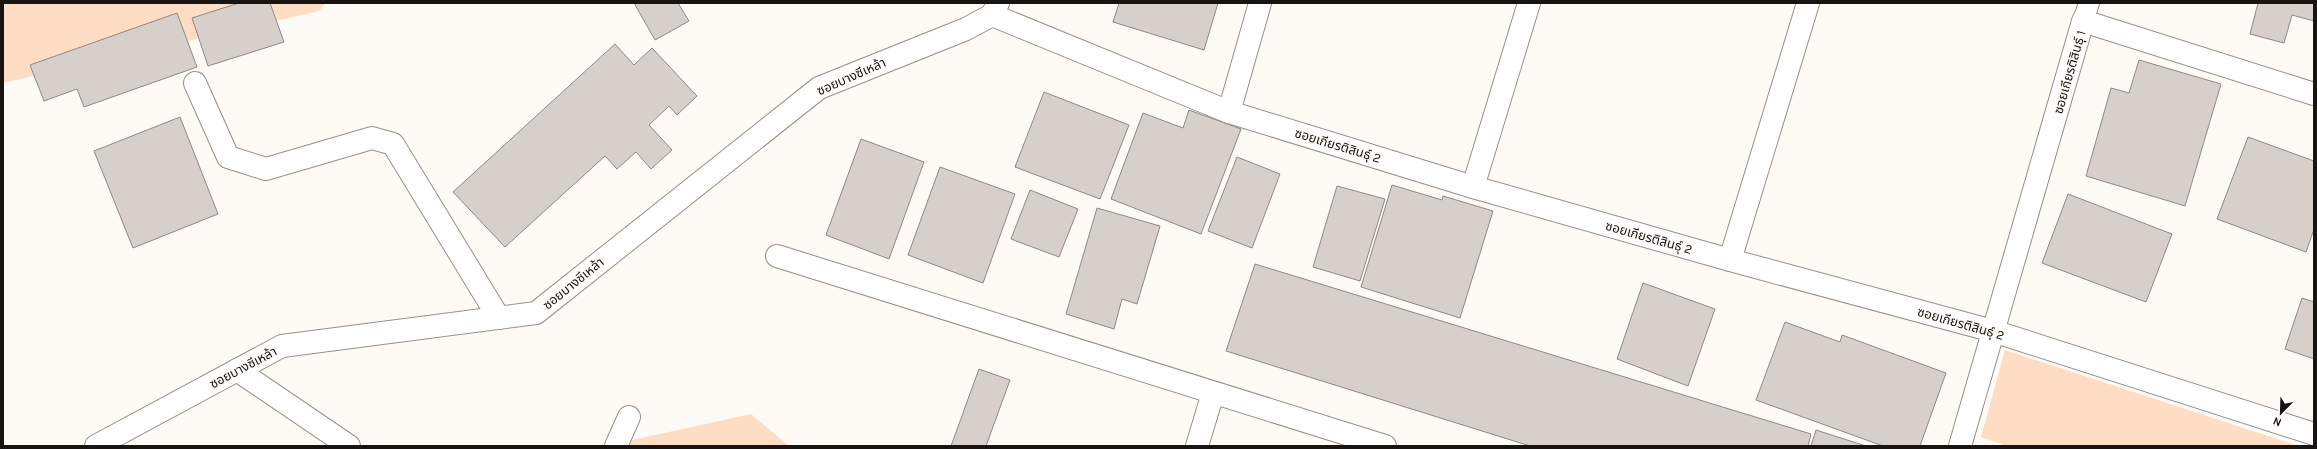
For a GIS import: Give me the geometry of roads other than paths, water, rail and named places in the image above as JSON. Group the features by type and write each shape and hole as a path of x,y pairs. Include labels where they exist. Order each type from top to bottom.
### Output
{"street":[{"path":"1229,112 1260,3"},
{"path":"1473,187 1529,3"},
{"path":"1730,260 1808,3"},
{"name":"ซอยเกียรติสินธุ์ 2","path":"995,9 1229,112 1473,187 1730,260 1993,331 2314,434"},
{"name":"ซอยบางซีเหล้า","path":"96,446 282,346 536,313 819,88 966,29 995,9"},
{"name":"ซอยเกียรติสินธุ์ 1","path":"1960,446 2086,12 2314,94"},
{"path":"195,83 228,157 266,169 372,138 393,144 499,318"},
{"path":"777,256 1385,446"},
{"path":"237,370 348,446"},
{"path":"1197,446 1212,393"},
{"path":"616,446 629,417"}]}
